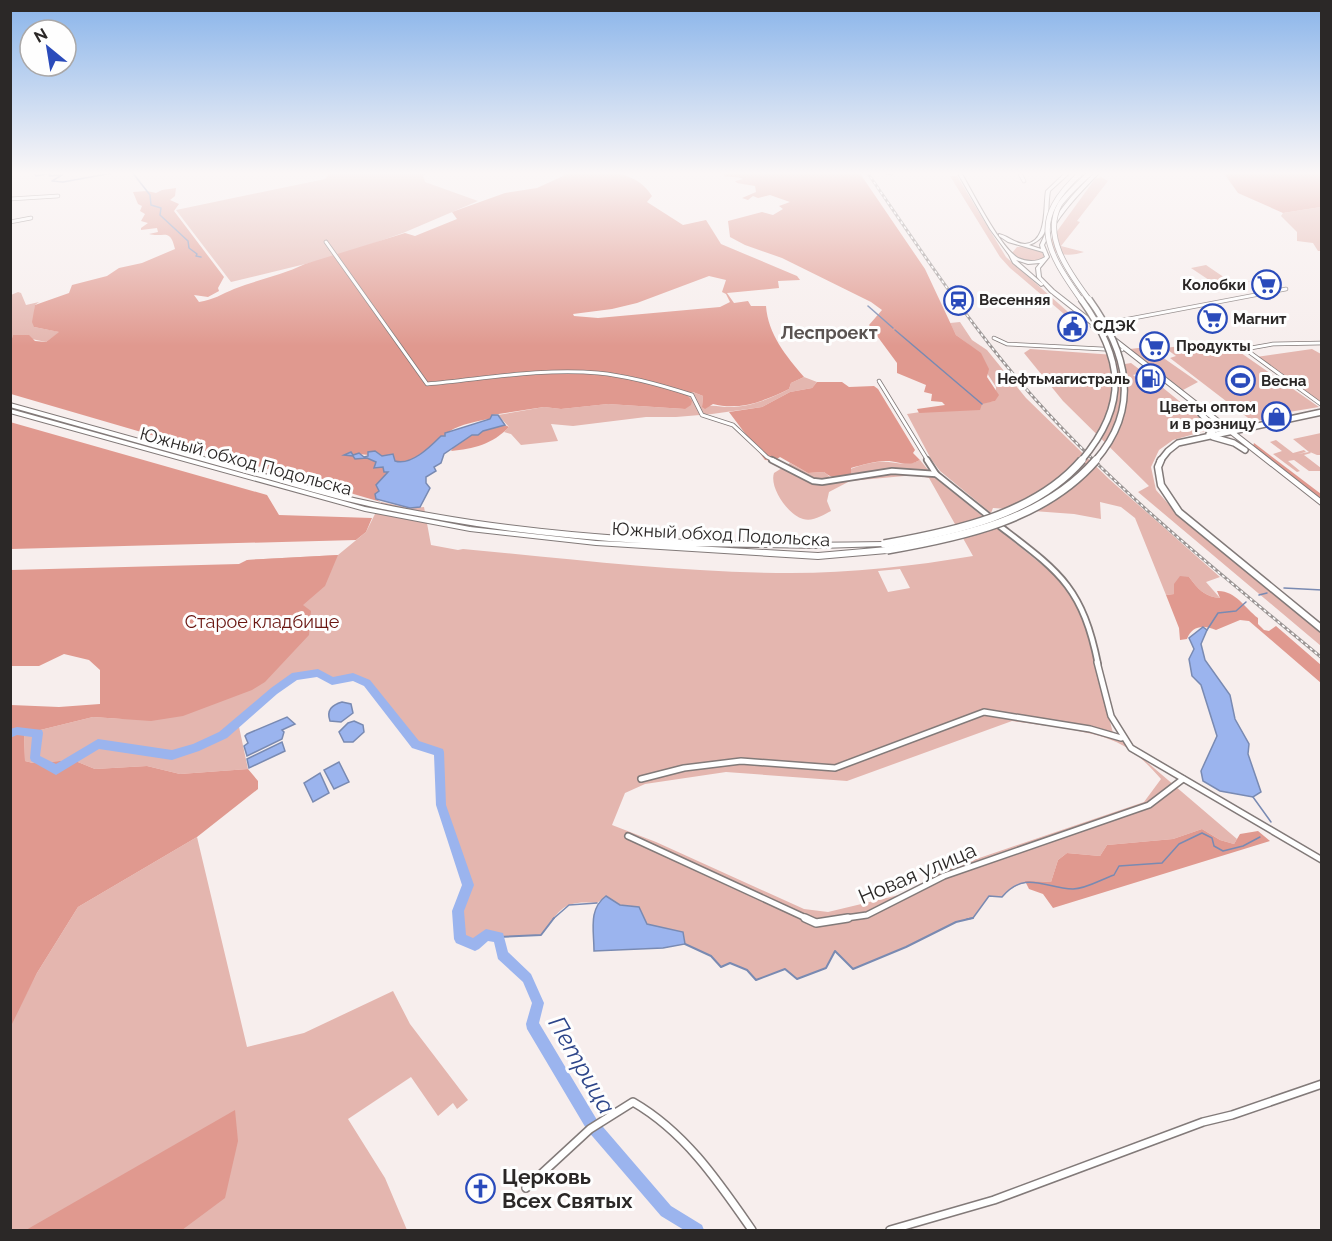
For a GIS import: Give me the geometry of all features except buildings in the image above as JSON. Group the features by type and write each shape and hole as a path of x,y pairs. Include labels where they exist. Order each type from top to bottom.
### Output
{"main road":[{"path":"996,230 1015,262 1031,277 1322,510"},
{"path":"998,230 1010,242 1043,251 1047,255 1038,272 1043,283 1201,414 1322,504"},
{"path":"1043,251 1045,230"},
{"name":"Южный обход Подольска","path":"10,411 365,509 470,529 597,543 818,556 886,547 947,532 1001,514 1025,502 1078,465 1101,435 1113,406 1114,364 1107,340 1096,319 1054,255 1048,230"},
{"path":"1011,254 1011,249 1037,242 1049,230"},
{"name":"Южный обход Подольска","path":"10,405 372,504 478,524 598,537 714,545 886,547 921,545 982,530 1033,508 1072,483 1100,456 1112,438 1124,400 1124,365 1115,340 1103,318 1058,249 1054,230"},
{"path":"1011,254 1026,262 1044,260"},
{"path":"1322,412 1178,443 1163,455 1157,472 1164,492 1179,512 1322,628"},
{"path":"1201,414 1213,428 1213,432 1207,436"},
{"path":"1207,436 1223,438 1245,450"}],"street":[{"path":"326,242 427,384 480,380 496,376 583,371 652,382 692,395 702,415 733,425 767,457 813,481 822,482 892,471 936,474"},
{"path":"1094,326 1286,290"},
{"path":"994,338 1007,344 1122,350"},
{"path":"1322,343 1273,344 1245,349 1322,405"},
{"path":"879,381 936,474 1050,567 1073,592 1088,624 1109,711 1121,738"},
{"path":"640,779 684,768 741,761 835,768 984,712 1090,729 1121,738 1144,757 1322,860"},
{"name":"Новая улица","path":"628,836 816,923 867,915 944,876 1149,805 1183,778"},
{"path":"890,1230 994,1200 1203,1122 1232,1115 1322,1084"},
{"path":"526,1188 612,1112 633,1102 652,1111 707,1167 752,1230"}],"green space":[{"path":"157,230 188,230 224,277 218,288 219,291 208,297 194,295 199,302 305,264 405,233 415,236 430,230 712,230 721,244 797,276 800,280 778,281 779,288 727,293 734,303 748,301 751,306 766,306 774,335 804,377 791,383 789,389 761,401 742,405 713,404 705,409 702,407 703,396 693,392 686,394 692,401 691,405 685,409 608,404 561,409 544,407 492,415 490,419 459,427 450,431 417,457 402,462 383,456 344,455 353,456 355,459 367,458 376,462 377,468 385,468 388,474 381,482 376,499 381,502 11,394 10,345 13,335 29,335 35,341 46,342 59,332 34,327 32,322 35,305 69,293 72,285 107,276 119,268 142,263 175,249 169,236 149,234 158,232","holes":["709,276 726,280 722,292 726,294 730,302 720,307 598,318 574,316 573,314 637,303"]},
{"path":"191,230 410,230 334,257 231,282"},
{"path":"729,230 898,230 925,269 956,335 981,353 989,369 987,377 999,395 995,401 982,404 980,410 919,413 917,409 945,405 942,402 931,401 932,394 924,392 926,385 897,373 897,363 869,325 882,310 871,302 782,258 745,245 730,237"},
{"path":"983,230 990,230 1006,257 1076,319 1071,320 1000,257"},
{"path":"1058,230 1074,230 1061,246 1084,252 1069,255 1058,254 1047,245"},
{"path":"1295,230 1320,230 1321,251 1318,251 1313,243 1297,241"},
{"path":"1026,246 1041,251 1045,257 1028,261 1012,253 1017,247"},
{"path":"1206,265 1228,280 1251,281 1218,286 1191,268"},
{"path":"21,293 26,305 39,302 35,305 34,327 60,332 46,342 13,335 11,345 11,295"},
{"path":"960,322 972,340 987,350 1026,398 1109,479 1220,577 1206,582 1220,598 1202,592 1189,577 1174,594 1166,595 1135,518 1121,507 1100,502 1101,519 1074,514 993,508 991,513 940,471 907,414 995,401 996,387 968,344 956,335 950,323"},
{"name":"Весна","path":"1220,341 1231,346 1319,407 1271,415 1274,419 1252,421 1170,358 1176,356 1165,348"},
{"path":"1154,348 1165,359 1198,382 1183,390 1130,349"},
{"path":"1030,349 1115,355 1125,364 1131,363 1143,372 1133,375 1150,389 1162,387 1206,423 1208,429 1205,431 1173,440 1159,450 1151,467 1156,490 1181,518 1321,633 1321,646 1138,492 1149,486 1063,401 1024,353"},
{"path":"1312,349 1321,354 1321,403 1256,357"},
{"path":"804,377 817,382 812,388 790,392 762,407 712,414 646,417 573,426 551,424 558,441 521,445 511,434 504,432 509,427 498,415 544,407 561,409 608,404 685,409 686,394 693,392 703,396 702,407 738,407 775,396 789,389 791,383"},
{"path":"817,382 842,382 849,387 874,386 878,389 915,450 913,453 920,460 907,464 873,462 851,468 851,474 837,478 824,472 808,473 780,457 774,461 765,460 729,412 762,407 790,392 812,388"},
{"path":"10,422 267,495 279,515 372,518 366,532 356,540 11,549"},
{"path":"505,425 509,427 489,442 451,451 467,437 483,430"},
{"path":"1321,433 1321,455 1310,452 1304,455 1321,468 1321,471 1309,471 1294,460 1288,461 1300,471 1297,472 1273,454 1282,451 1270,442 1276,440 1293,453 1304,450 1306,452 1298,454 1309,452 1293,439"},
{"path":"1254,443 1321,494 1321,501 1253,446"},
{"name":"Старое кладбище","path":"920,460 933,476 1051,572 1070,591 1085,625 1113,733 1237,839 1234,844 1220,840 1202,829 1173,839 1107,845 1100,856 1067,853 1058,860 1051,882 1024,883 1002,897 989,896 973,918 956,922 906,947 853,969 835,951 826,968 797,979 785,969 756,980 747,970 730,963 721,967 711,956 685,944 683,932 647,924 639,907 620,905 606,896 597,903 576,903 563,908 541,935 499,937 486,935 475,945 460,939 458,911 468,885 441,805 439,752 416,745 367,683 353,677 332,681 322,675 310,673 287,681 265,698 238,722 248,769 180,774 147,766 95,769 73,760 33,763 25,761 24,734 93,717 122,719 247,560 338,555 366,532 381,502 410,508 424,507 431,545 458,550 668,568 791,573 882,568 973,556 929,478 915,475 850,481 829,492 827,501 831,511 810,520 791,512 781,500 774,486 774,473 790,463 808,473 824,472 830,477 871,463","holes":["900,569 910,588 888,592 878,571","1012,721 1068,729 1111,740 1133,752 1161,779 1144,802 950,868 930,876 933,881 903,894 828,912 804,909 656,842 612,825 625,793 645,784 726,772 847,781"]},
{"name":"Старое кладбище","path":"338,555 325,586 303,605 311,611 309,635 265,682 252,690 183,716 151,721 93,717 24,734 25,761 33,763 73,760 95,769 147,766 180,774 248,769 258,781 258,789 197,837 78,907 37,973 11,1026 11,705 59,707 100,704 100,670 89,660 64,654 39,666 11,666 11,570 239,564 247,560"},
{"path":"1180,576 1189,577 1199,589 1210,596 1220,598 1217,591 1223,591 1234,596 1258,618 1258,624 1264,630 1269,631 1276,626 1321,665 1321,683 1249,621 1240,620 1216,630 1199,627 1189,634 1187,639 1180,640 1179,628 1166,595 1174,594 1174,584"},
{"path":"1202,829 1220,840 1234,844 1240,834 1258,831 1270,841 1053,908 1043,894 1029,889 1025,881 1051,882 1058,860 1067,853 1100,856 1107,845 1173,839"},
{"path":"197,837 247,1047 304,1033 393,991 410,1024 468,1100 457,1109 453,1103 438,1116 411,1077 348,1119 385,1178 407,1230 11,1230 10,1026 37,973 78,907"},
{"path":"235,1110 238,1141 225,1198 182,1230 26,1230"}],"water":[{"path":"492,415 498,415 505,425 472,435 444,454 441,463 434,467 436,471 426,477 426,483 430,488 420,507 410,508 376,499 375,494 379,491 376,485 388,472 384,472 383,467 374,468 376,462 367,458 355,459 353,456 344,455 351,452 353,455 359,453 364,457 368,456 368,452 375,451 382,456 393,454 395,461 407,461 420,454 441,436 445,436 445,433 490,419"},
{"path":"1203,627 1207,630 1201,644 1205,660 1230,695 1235,719 1249,744 1248,754 1261,792 1253,797 1220,791 1203,781 1201,771 1217,736 1201,685 1192,676 1189,659 1194,649 1189,638"},
{"path":"342,702 351,704 353,713 341,722 330,721 331,708"},
{"path":"287,717 295,724 282,730 284,732 282,739 247,756 244,746 248,743 245,736 247,734"},
{"path":"354,721 363,725 364,732 353,742 344,742 339,732 348,723"},
{"path":"282,742 285,751 249,768 247,759"},
{"path":"339,762 349,782 334,789 324,770"},
{"path":"320,773 329,793 313,802 304,783"},
{"path":"606,896 620,905 639,907 647,924 683,932 685,944 663,948 594,951 594,914 600,901"}],"waterway":[{"path":"176,230 188,241 189,248 197,254 196,256 201,257"},
{"path":"868,306 893,328"},
{"path":"895,330 982,404"},
{"path":"1284,588 1322,590"},
{"path":"1259,595 1267,593"},
{"path":"1207,630 1218,613 1236,611 1246,602"},
{"name":"Петрица","path":"10,734 17,731 38,733 35,758 56,770 98,744 172,755 195,748 223,735 295,676 318,673 332,681 353,677 367,683 416,745 439,752 441,805 468,885 458,911 460,939 475,945 486,935 499,937 502,955 527,978 538,1003 532,1024 592,1125 666,1211 697,1230"},
{"path":"1253,797 1271,822"},
{"path":"973,918 989,896 1002,897 1019,884 1035,882 1078,889 1114,875 1119,866 1162,863 1179,844 1202,833 1212,838 1214,846 1223,851 1243,846 1260,837"},
{"path":"554,918 569,905 597,903"},
{"path":"499,937 541,935 554,918"},
{"path":"685,944 711,956 721,967 730,963 747,970 756,980 785,969 797,979 826,968 835,951 853,969 906,947 956,922 973,918"},
{"path":"967,919 973,918"}],"railway":[{"path":"907,230 990,345 1068,434 1137,502 1322,658"}],"place":[{"name":"Колобки","path":"1267,285"},
{"name":"Весенняя","path":"958,300"},
{"name":"Магнит","path":"1212,319"},
{"name":"СДЭК","path":"1072,326"},
{"name":"Продукты","path":"1155,346"},
{"name":"Нефтьмагистраль","path":"1151,379"},
{"name":"Весна","path":"1240,381"},
{"name":"Цветы оптом и в розницу","path":"1277,416"},
{"name":"Церковь Всех Святых","path":"481,1188"}],"district":[{"name":"Леспроект","path":"829,332"}]}
